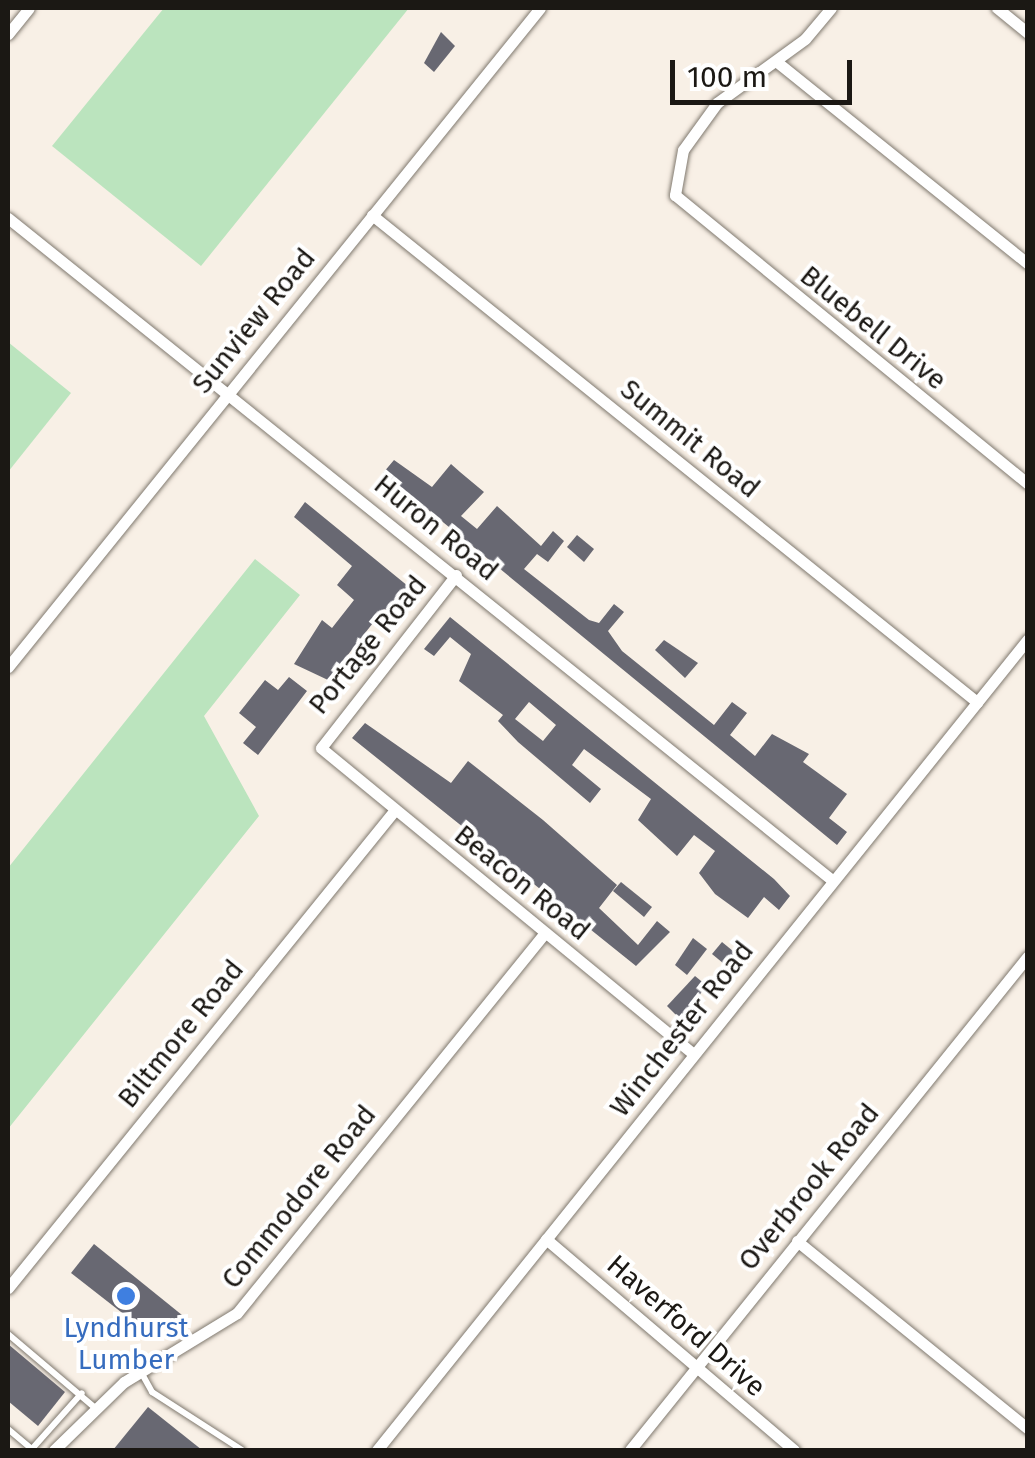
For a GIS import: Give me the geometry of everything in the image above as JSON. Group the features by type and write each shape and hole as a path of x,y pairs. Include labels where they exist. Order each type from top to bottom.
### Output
{"street":[{"path":"8,34 29,8"},
{"name":"Sunview Road","path":"8,667 540,8"},
{"path":"831,8 777,62 1028,264"},
{"path":"996,8 1028,33"},
{"name":"Bluebell Drive","path":"777,62 727,93 692,136 674,181 687,212 1028,484"},
{"name":"Summit Road","path":"372,214 976,702"},
{"name":"Huron Road","path":"8,218 832,880"},
{"name":"Portage Road","path":"321,748 456,575"},
{"name":"Winchester Road","path":"377,1450 1028,640"},
{"name":"Beacon Road","path":"321,748 394,812 694,1054"},
{"name":"Biltmore Road","path":"8,1288 394,812"},
{"name":"Commodore Road","path":"54,1450 94,1407 141,1372 238,1312 545,933"},
{"name":"Overbrook Road","path":"630,1450 1028,956"},
{"name":"Haverford Drive","path":"546,1239 695,1370 794,1450"},
{"path":"797,1241 1028,1429"}],"lane":[{"path":"8,1334 94,1407"},
{"path":"141,1372 152,1392 242,1450"},
{"path":"8,1429 32,1450 82,1393"}],"green space":[{"path":"164,8 409,8 201,266 52,146"},
{"path":"8,342 71,393 8,472"},
{"path":"255,559 300,595 204,716 259,816 8,1129 8,868"}],"building":[{"path":"441,32 455,46 434,72 424,63"},
{"path":"394,460 432,487 451,464 484,492 461,516 477,529 497,506 541,546 553,531 564,541 548,562 537,554 524,569 589,620 599,623 614,604 624,612 608,631 622,651 714,725 732,702 747,713 730,735 755,756 772,734 809,754 803,762 847,794 829,818 847,832 837,845 383,473"},
{"path":"305,502 414,591 395,616 384,609 328,680 294,664 322,620 332,628 354,600 337,585 352,566 294,517"},
{"path":"577,535 594,549 584,562 567,547"},
{"path":"450,617 790,896 779,910 764,897 748,918 715,894 699,873 715,851 694,835 677,856 638,820 651,799 584,749 572,765 601,789 590,803 518,742 498,721 503,715 459,681 471,654 450,637 434,656 424,649","holes":["529,702 556,725 543,741 515,719"]},
{"path":"664,640 698,663 685,678 655,650"},
{"path":"289,677 307,691 258,755 243,743 256,727 239,713 265,680 278,690"},
{"path":"365,723 451,783 468,761 543,820 617,885 599,908 638,945 657,921 670,932 636,966 352,738"},
{"path":"621,882 652,907 644,917 613,891"},
{"path":"693,938 707,949 687,975 675,965"},
{"path":"722,942 739,956 729,968 712,954"},
{"path":"695,976 706,985 683,1022 667,1006"},
{"path":"94,1244 182,1315 174,1324 153,1337 71,1273"},
{"path":"8,1344 65,1392 38,1426 8,1401"},
{"path":"148,1407 202,1450 113,1450"}],"place":[{"name":"Lyndhurst Lumber","path":"126,1296"}]}
